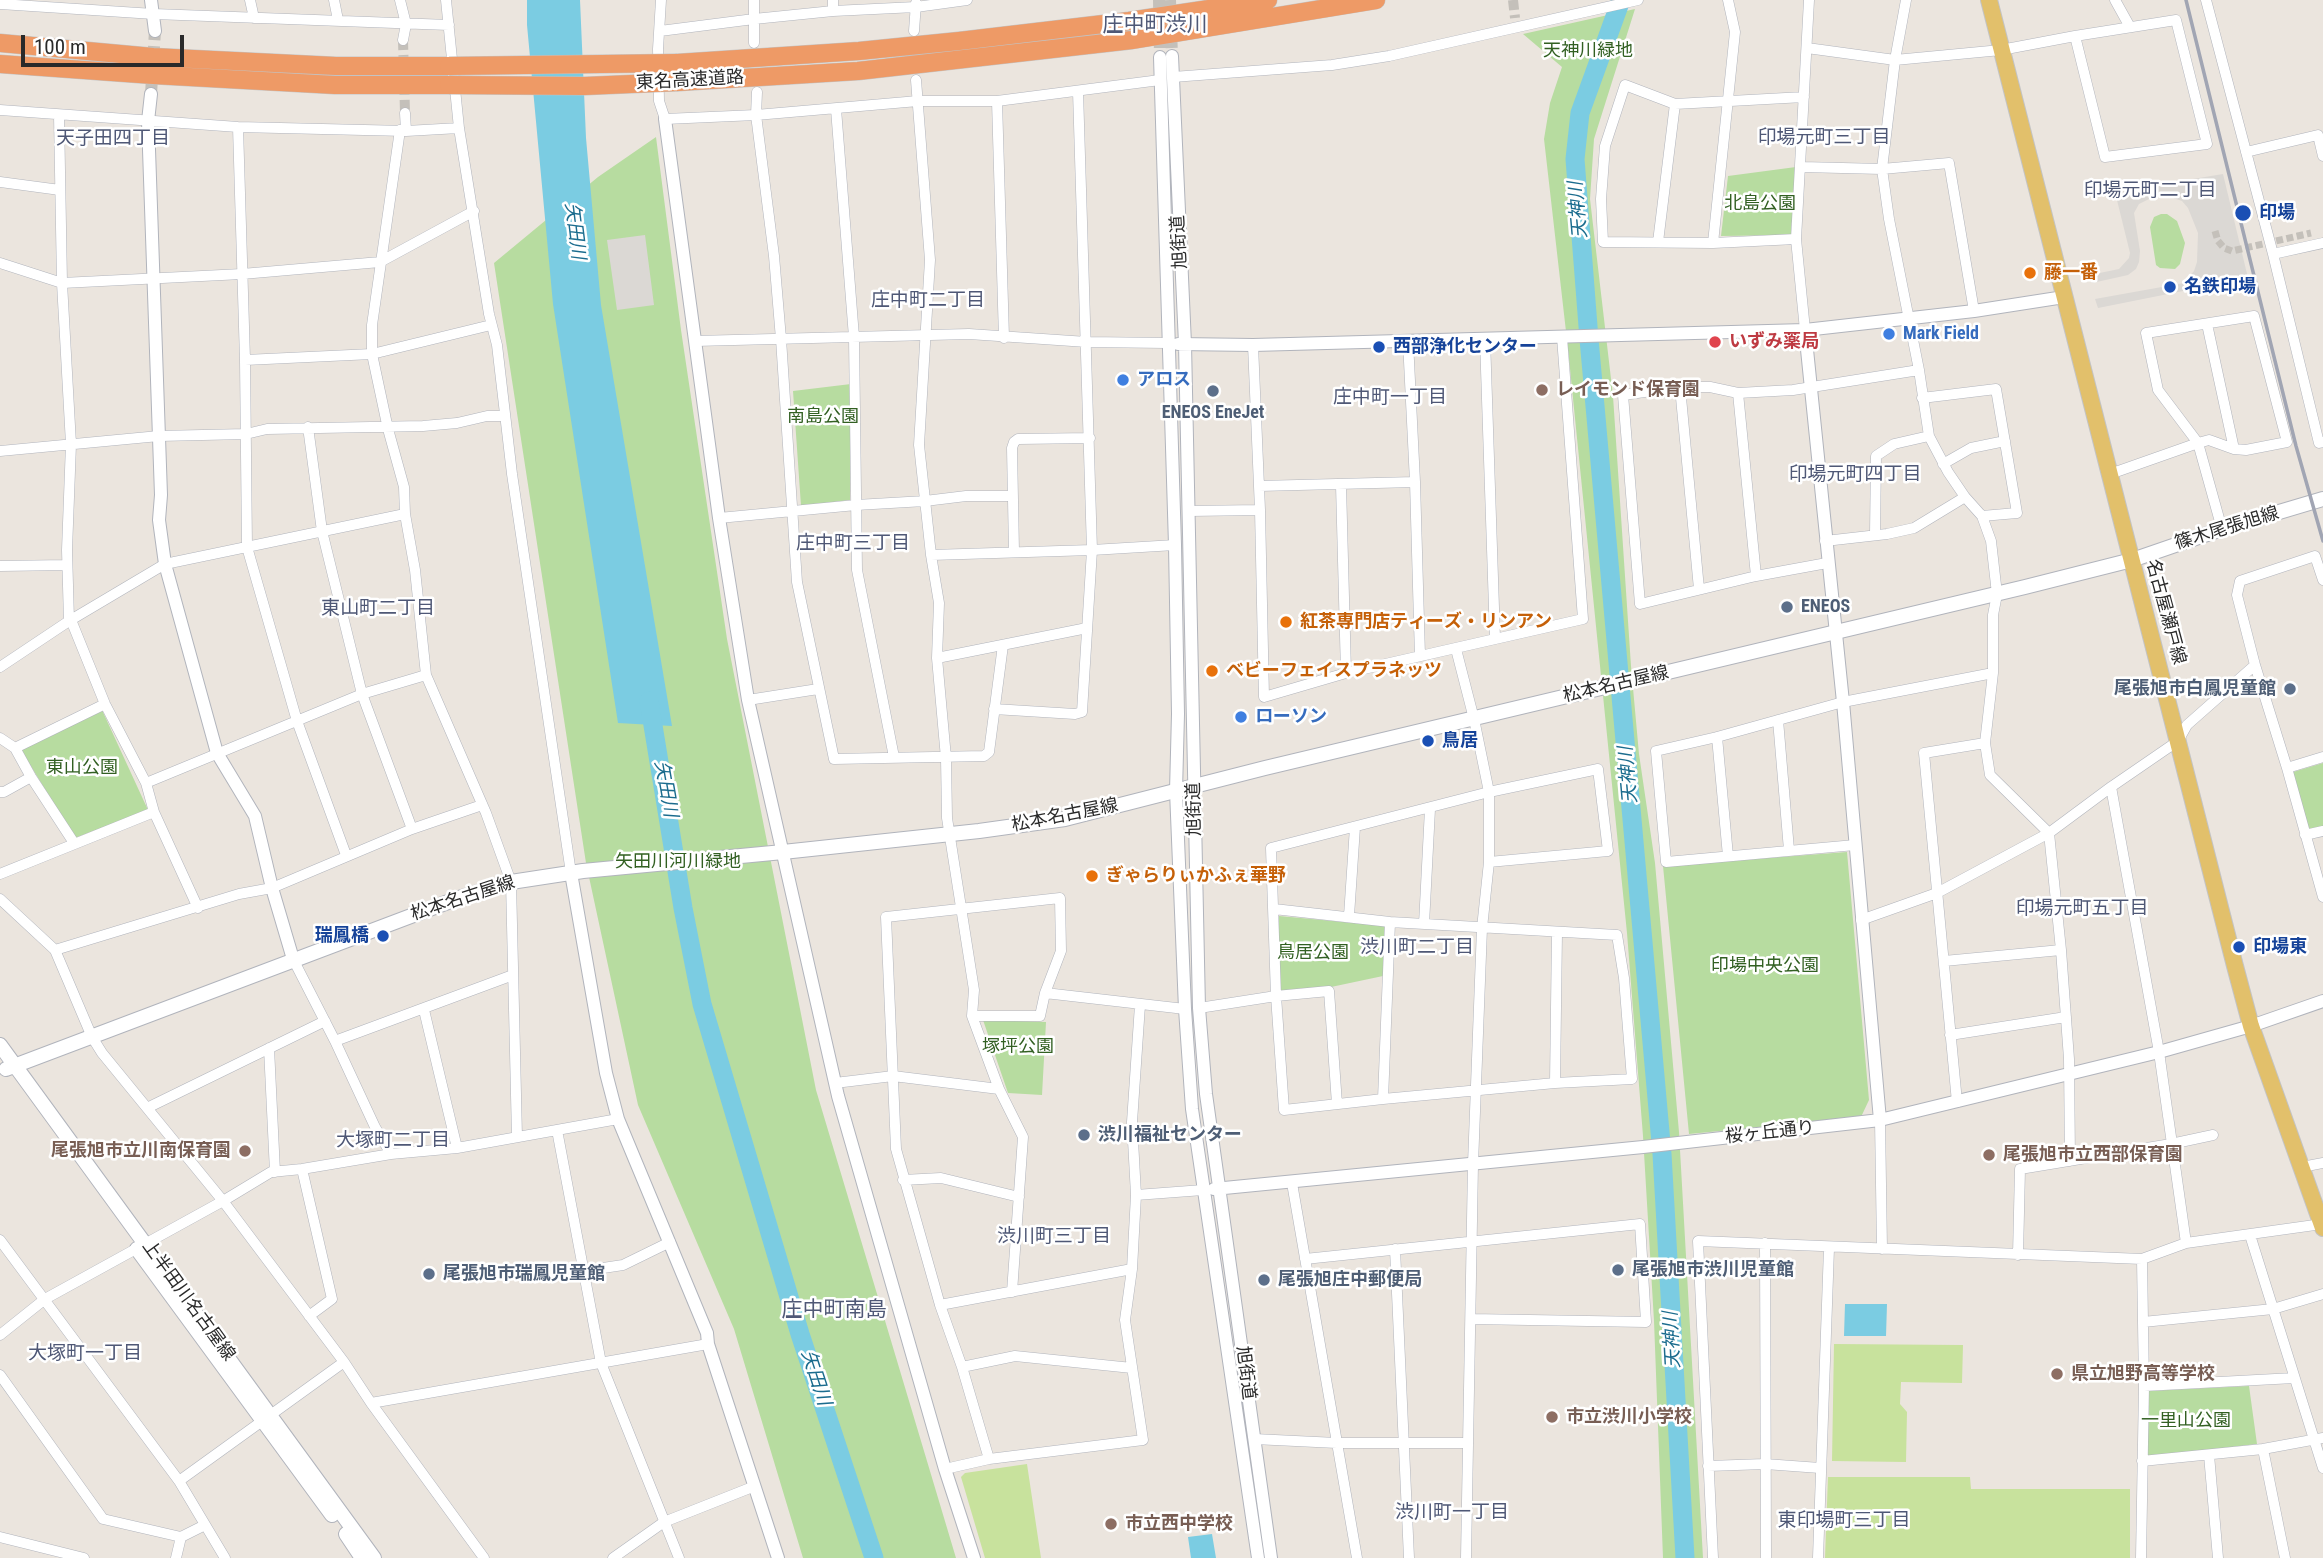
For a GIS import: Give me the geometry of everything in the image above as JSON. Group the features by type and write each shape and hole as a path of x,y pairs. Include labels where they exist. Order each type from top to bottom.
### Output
{"highway":[{"name":"東名高速道路","path":"0,43 166,58 336,66 677,63 846,52 947,42 1129,21 1268,0"},
{"name":"東名高速道路","path":"0,64 309,83 585,86 678,82 858,71 1066,48 1145,38 1376,0"}],"main road":[{"name":"名古屋瀬戸線","path":"1989,0 2251,1026 2322,1226"},
{"name":"篠木尾張旭線","path":"2132,560 2222,529 2323,499"},
{"name":"松本名古屋線","path":"5,1067 92,1037 456,899 511,883 577,872 783,852 1065,819 1195,785 2132,560"},
{"name":"上半田川名古屋線","path":"0,1045 5,1067 374,1558"},
{"name":"上半田川名古屋線","path":"267,1418 362,1558"}],"street":[{"path":"151,0 155,31"},
{"path":"250,0 254,18"},
{"path":"334,0 338,20"},
{"path":"400,0 406,24 403,40"},
{"path":"446,0 460,128 491,325 497,345 503,416 577,872 606,1073 618,1119 707,1333 708,1344 778,1558"},
{"path":"661,0 659,100 665,119 719,518 748,701 835,1083 974,1558"},
{"path":"754,0 754,43"},
{"path":"833,0 833,11"},
{"path":"660,31 833,11 967,0"},
{"path":"665,119 756,115 918,101 997,102 1167,78 1332,65 1389,56 1514,23 1637,0"},
{"path":"1713,243 1735,32 1728,0"},
{"path":"1809,0 1796,239 1843,702 1880,1120 1882,1249"},
{"path":"1906,0 1895,60 1882,169 1889,219 1919,370 1929,436 1943,464 1965,497 1982,516 1991,541 1997,594 1993,615 1993,673 1985,743 1990,775 2049,833 2070,1074 2070,1161"},
{"path":"2115,0 2130,27"},
{"path":"2206,0 2273,254 2319,443 2323,442"},
{"path":"914,31 916,3"},
{"path":"0,4 47,4 154,15 449,25"},
{"path":"1807,48 1895,60 2001,50 2075,36 2176,20 2207,144 2105,157 2075,36"},
{"name":"旭街道","path":"1166,56 1185,344 1199,1008 1206,1094 1271,1558"},
{"name":"旭街道","path":"1167,78 1167,344 1175,545 1178,714 1176,791 1185,1009 1191,1094 1203,1191 1258,1558"},
{"path":"916,80 930,260 919,445 939,603 937,658 946,758 947,818 974,990 972,1016 999,1089 1023,1137 1012,1292"},
{"path":"1796,239 1713,243 1604,242 1601,199 1605,146 1625,85 1675,104 1804,97"},
{"path":"994,709 1075,715 1082,712 1092,550 1079,91"},
{"path":"757,92 756,115 774,256 781,339 797,582 834,760 946,758 984,755 989,752 1003,645"},
{"path":"151,94 148,121 161,495 159,520 165,564 217,752 255,816 293,959 375,1127 391,1154"},
{"path":"997,102 1004,338"},
{"path":"1658,242 1675,104"},
{"path":"836,109 854,337 858,570 894,757"},
{"path":"0,110 238,127 403,130 460,128"},
{"path":"405,114 380,262 372,325 372,354 404,487 405,514 415,570 426,675 503,856 511,883 517,1137"},
{"path":"59,115 62,283 71,444 67,565 70,620 105,704 146,782 154,812 198,908"},
{"path":"238,127 247,547 297,721 346,855"},
{"path":"2246,152 2318,135 2323,156"},
{"path":"1802,167 1882,169 1949,163 1974,311"},
{"path":"0,182 60,190"},
{"path":"0,263 62,283 154,280 380,262 474,211"},
{"path":"2273,254 2323,243"},
{"path":"695,341 969,334 1087,342 1253,345 1805,330 1974,311 2064,297"},
{"path":"2110,474 2198,443 2209,440 2234,449 2246,450 2287,442 2254,316 2146,333 2158,390 2198,443 2222,529"},
{"path":"2207,324 2234,449"},
{"path":"245,360 372,354 491,325"},
{"path":"1253,345 1264,697 1346,673 1583,619 1567,337"},
{"path":"1485,339 1495,638"},
{"path":"1408,341 1420,656"},
{"path":"1827,563 1756,576 1640,604 1623,395 1681,387 1710,387 1738,393 1793,390 1919,370"},
{"path":"1681,387 1699,589"},
{"path":"1923,398 1996,389 2017,513 1982,516"},
{"path":"1738,393 1756,576"},
{"path":"0,451 159,436 246,433 309,427 388,429 503,416"},
{"path":"309,427 322,531 362,694 412,829"},
{"path":"1875,534 1875,456 1894,444 1929,436"},
{"path":"1014,552 1014,442 1018,439 1090,438"},
{"path":"1943,464 1971,448 2005,442"},
{"path":"1259,486 1415,482"},
{"path":"1341,485 1346,673"},
{"path":"719,518 966,496 1013,496"},
{"path":"1825,541 1914,528 1965,497"},
{"path":"1189,511 1260,510"},
{"path":"0,667 70,620 165,564 405,514"},
{"path":"931,555 1175,545"},
{"path":"2323,580 2315,556 2240,581 2237,595 2323,897"},
{"path":"0,566 67,565"},
{"path":"937,658 1087,628"},
{"path":"1456,649 1489,792 1489,862 1482,928 1473,1164 1466,1558"},
{"path":"1861,920 1937,893 2049,833 2178,741 2187,725 2255,665"},
{"path":"1855,845 1666,863 1656,751 1843,702 1993,673"},
{"path":"146,782 362,694 426,675"},
{"path":"748,701 818,689"},
{"path":"15,748 105,704"},
{"path":"1778,720 1789,850"},
{"path":"1717,737 1728,856"},
{"path":"0,738 15,748 74,843"},
{"path":"1957,1102 1924,753 1985,743"},
{"path":"2287,768 2323,757"},
{"path":"1274,909 1390,922 1617,935 1624,978 1632,1079 1555,1083 1284,1110 1276,996 1271,848 1489,792 1598,769 1608,851 1489,862"},
{"path":"0,792 31,777"},
{"path":"2111,787 2159,1052 2186,1243"},
{"path":"55,950 239,894 272,888 346,855 482,805"},
{"path":"1424,924 1430,809"},
{"path":"0,874 154,812"},
{"path":"1349,916 1355,827"},
{"path":"2305,835 2323,831"},
{"path":"972,1016 1040,1016 1045,993 1061,951 1060,898 886,917 895,1149 940,1305 962,1367 989,1459"},
{"path":"0,899 55,950 92,1037 223,1202 344,1362 371,1404 484,1558"},
{"path":"1383,1099 1390,922"},
{"path":"1555,1083 1557,932"},
{"path":"1944,961 2061,950"},
{"path":"335,1041 513,975"},
{"path":"1199,1008 1329,991 1337,1104"},
{"path":"1045,993 1185,1009"},
{"name":"桜ヶ丘通り","path":"1203,1191 1643,1147 1880,1120 2159,1052 2251,1026 2323,1001"},
{"path":"946,1469 989,1459 1143,1440 1125,1320 1132,1269 1136,1195 1132,1122 1140,1005"},
{"path":"424,1010 457,1148"},
{"path":"1950,1035 2066,1017"},
{"path":"147,1108 325,1021"},
{"path":"269,1048 275,1172"},
{"path":"835,1083 893,1076 999,1089"},
{"path":"0,1335 45,1299 275,1172 391,1154 457,1148 618,1119"},
{"path":"557,1130 600,1363 679,1558"},
{"path":"2018,1255 2020,1170 2213,1135"},
{"path":"2302,1167 2323,1163"},
{"path":"302,1169 332,1299 309,1316"},
{"path":"903,1180 941,1178 1019,1197"},
{"path":"1292,1183 1357,1558"},
{"path":"1136,1195 1203,1191"},
{"path":"1305,1259 1640,1224 1646,1322 1471,1319"},
{"path":"1713,1558 1698,1241 2142,1259 2186,1243 2322,1226"},
{"path":"2250,1235 2294,1378 2319,1439 2323,1468"},
{"path":"0,1240 179,1481 225,1558"},
{"path":"583,1271 623,1265 670,1242"},
{"path":"1765,1243 1766,1558"},
{"path":"1818,1558 1829,1248"},
{"path":"1395,1249 1409,1558"},
{"path":"2141,1558 2144,1386 2142,1259"},
{"path":"940,1305 1132,1269"},
{"path":"2143,1322 2273,1309 2323,1294"},
{"path":"371,1404 708,1344"},
{"path":"962,1367 1015,1356 1132,1368"},
{"path":"179,1481 344,1362"},
{"path":"0,1375 103,1519 181,1537 205,1525"},
{"path":"2144,1386 2294,1378"},
{"path":"1254,1439 1337,1443 1467,1443"},
{"path":"2142,1461 2263,1449 2319,1439"},
{"path":"2263,1449 2285,1558"},
{"path":"2209,1455 2218,1558"},
{"path":"1707,1466 1765,1464 1820,1468"},
{"path":"613,1558 664,1522 755,1486"},
{"path":"0,1537 84,1558"},
{"path":"176,1558 181,1537"}],"green space":[{"name":"天神川緑地","path":"1635,9 1594,139 1590,199 1613,396 1631,666 1639,754 1655,863 1679,1132 1703,1558 1663,1558 1654,1321 1627,933 1544,139 1550,103 1562,67 1523,34"},
{"name":"矢田川河川緑地","path":"656,137 681,330 727,639 816,1090 956,1558 803,1558 734,1329 638,1105 586,863 494,263 598,177"},
{"name":"北島公園","path":"1796,167 1791,235 1721,236 1728,176"},
{"path":"2167,214 2177,221 2185,243 2180,264 2175,269 2160,268 2156,265 2150,227 2154,217"},
{"name":"南島公園","path":"851,384 850,500 801,506 793,391"},
{"name":"東山公園","path":"102,710 148,810 75,838 21,750"},
{"path":"2323,763 2323,826 2307,830 2293,772"},
{"name":"印場中央公園","path":"1847,852 1869,1100 1861,1117 1689,1134 1663,866"},
{"name":"鳥居公園","path":"1279,916 1387,926 1383,976 1331,987 1279,992"},
{"name":"塚坪公園","path":"983,1020 1046,1022 1042,1095 1008,1093"},
{"path":"1834,1344 1963,1345 1962,1383 1901,1382 1900,1404 1907,1412 1906,1462 1832,1461"},
{"name":"一里山公園","path":"2249,1386 2257,1444 2147,1457 2147,1391"},
{"path":"1027,1464 1041,1558 985,1558 961,1477 965,1473"},
{"path":"1828,1477 1970,1477 1971,1489 2130,1489 2130,1558 1825,1558"}],"shaded area":[{"path":"2223,174 2248,278 2098,308 2095,299 2184,283 2194,271 2197,262 2198,233 2188,208 2182,201 2170,197 2149,199 2139,204 2134,213 2140,251 2136,269 2128,275 2092,283 2090,275 2119,269 2129,258 2115,192"},
{"path":"645,235 654,305 617,310 607,240"}],"water":[{"path":"527,0 580,0 586,138 601,305 672,726 618,723 553,304 527,25"},
{"path":"1845,1304 1887,1304 1886,1336 1844,1336"},
{"path":"1212,1534 1216,1558 1191,1558 1188,1537"}],"waterway":[{"name":"天神川","path":"1621,0 1580,113 1575,159 1662,1154 1685,1558"},
{"name":"矢田川","path":"649,701 683,908 702,1004 800,1334 874,1558"}],"tunnel":[{"path":"1159,0 1160,57"},
{"path":"1170,0 1172,56"},
{"path":"1513,0 1515,18"},
{"path":"151,94 155,31"},
{"path":"403,40 405,113"},
{"path":"2215,231 2218,241 2224,248 2232,251 2311,233"}],"railway":[{"path":"2186,0 2296,446 2323,541"}],"place":[{"name":"印場","path":"2243,213"},
{"name":"藤一番","path":"2030,273"},
{"name":"名鉄印場","path":"2170,287"},
{"name":"Mark Field","path":"1889,334"},
{"name":"いずみ薬局","path":"1715,342"},
{"name":"西部浄化センター","path":"1379,347"},
{"name":"アロス","path":"1123,380"},
{"name":"レイモンド保育園","path":"1542,390"},
{"name":"ENEOS EneJet","path":"1213,391"},
{"name":"ENEOS","path":"1787,607"},
{"name":"紅茶専門店ティーズ・リンアン","path":"1286,622"},
{"name":"ベビーフェイスプラネッツ","path":"1212,671"},
{"name":"尾張旭市白鳳児童館","path":"2290,689"},
{"name":"ローソン","path":"1241,717"},
{"name":"鳥居","path":"1428,741"},
{"name":"ぎゃらりぃかふぇ華野","path":"1092,876"},
{"name":"瑞鳳橋","path":"383,936"},
{"name":"印場東","path":"2239,947"},
{"name":"渋川福祉センター","path":"1084,1135"},
{"name":"尾張旭市立川南保育園","path":"245,1151"},
{"name":"尾張旭市立西部保育園","path":"1989,1155"},
{"name":"尾張旭市渋川児童館","path":"1618,1270"},
{"name":"尾張旭市瑞鳳児童館","path":"429,1274"},
{"name":"尾張旭庄中郵便局","path":"1264,1280"},
{"name":"県立旭野高等学校","path":"2057,1374"},
{"name":"市立渋川小学校","path":"1552,1417"},
{"name":"市立西中学校","path":"1111,1524"}],"district":[{"name":"庄中町渋川","path":"1155,26"},
{"name":"印場元町三丁目","path":"1824,138"},
{"name":"天子田四丁目","path":"113,139"},
{"name":"印場元町二丁目","path":"2150,191"},
{"name":"庄中町二丁目","path":"928,301"},
{"name":"庄中町一丁目","path":"1390,398"},
{"name":"印場元町四丁目","path":"1855,475"},
{"name":"庄中町三丁目","path":"853,544"},
{"name":"東山町二丁目","path":"378,609"},
{"name":"印場元町五丁目","path":"2082,909"},
{"name":"渋川町二丁目","path":"1417,948"},
{"name":"大塚町二丁目","path":"393,1141"},
{"name":"渋川町三丁目","path":"1054,1237"},
{"name":"庄中町南島","path":"834,1311"},
{"name":"大塚町一丁目","path":"85,1354"},
{"name":"渋川町一丁目","path":"1452,1513"},
{"name":"東印場町三丁目","path":"1844,1521"}]}
